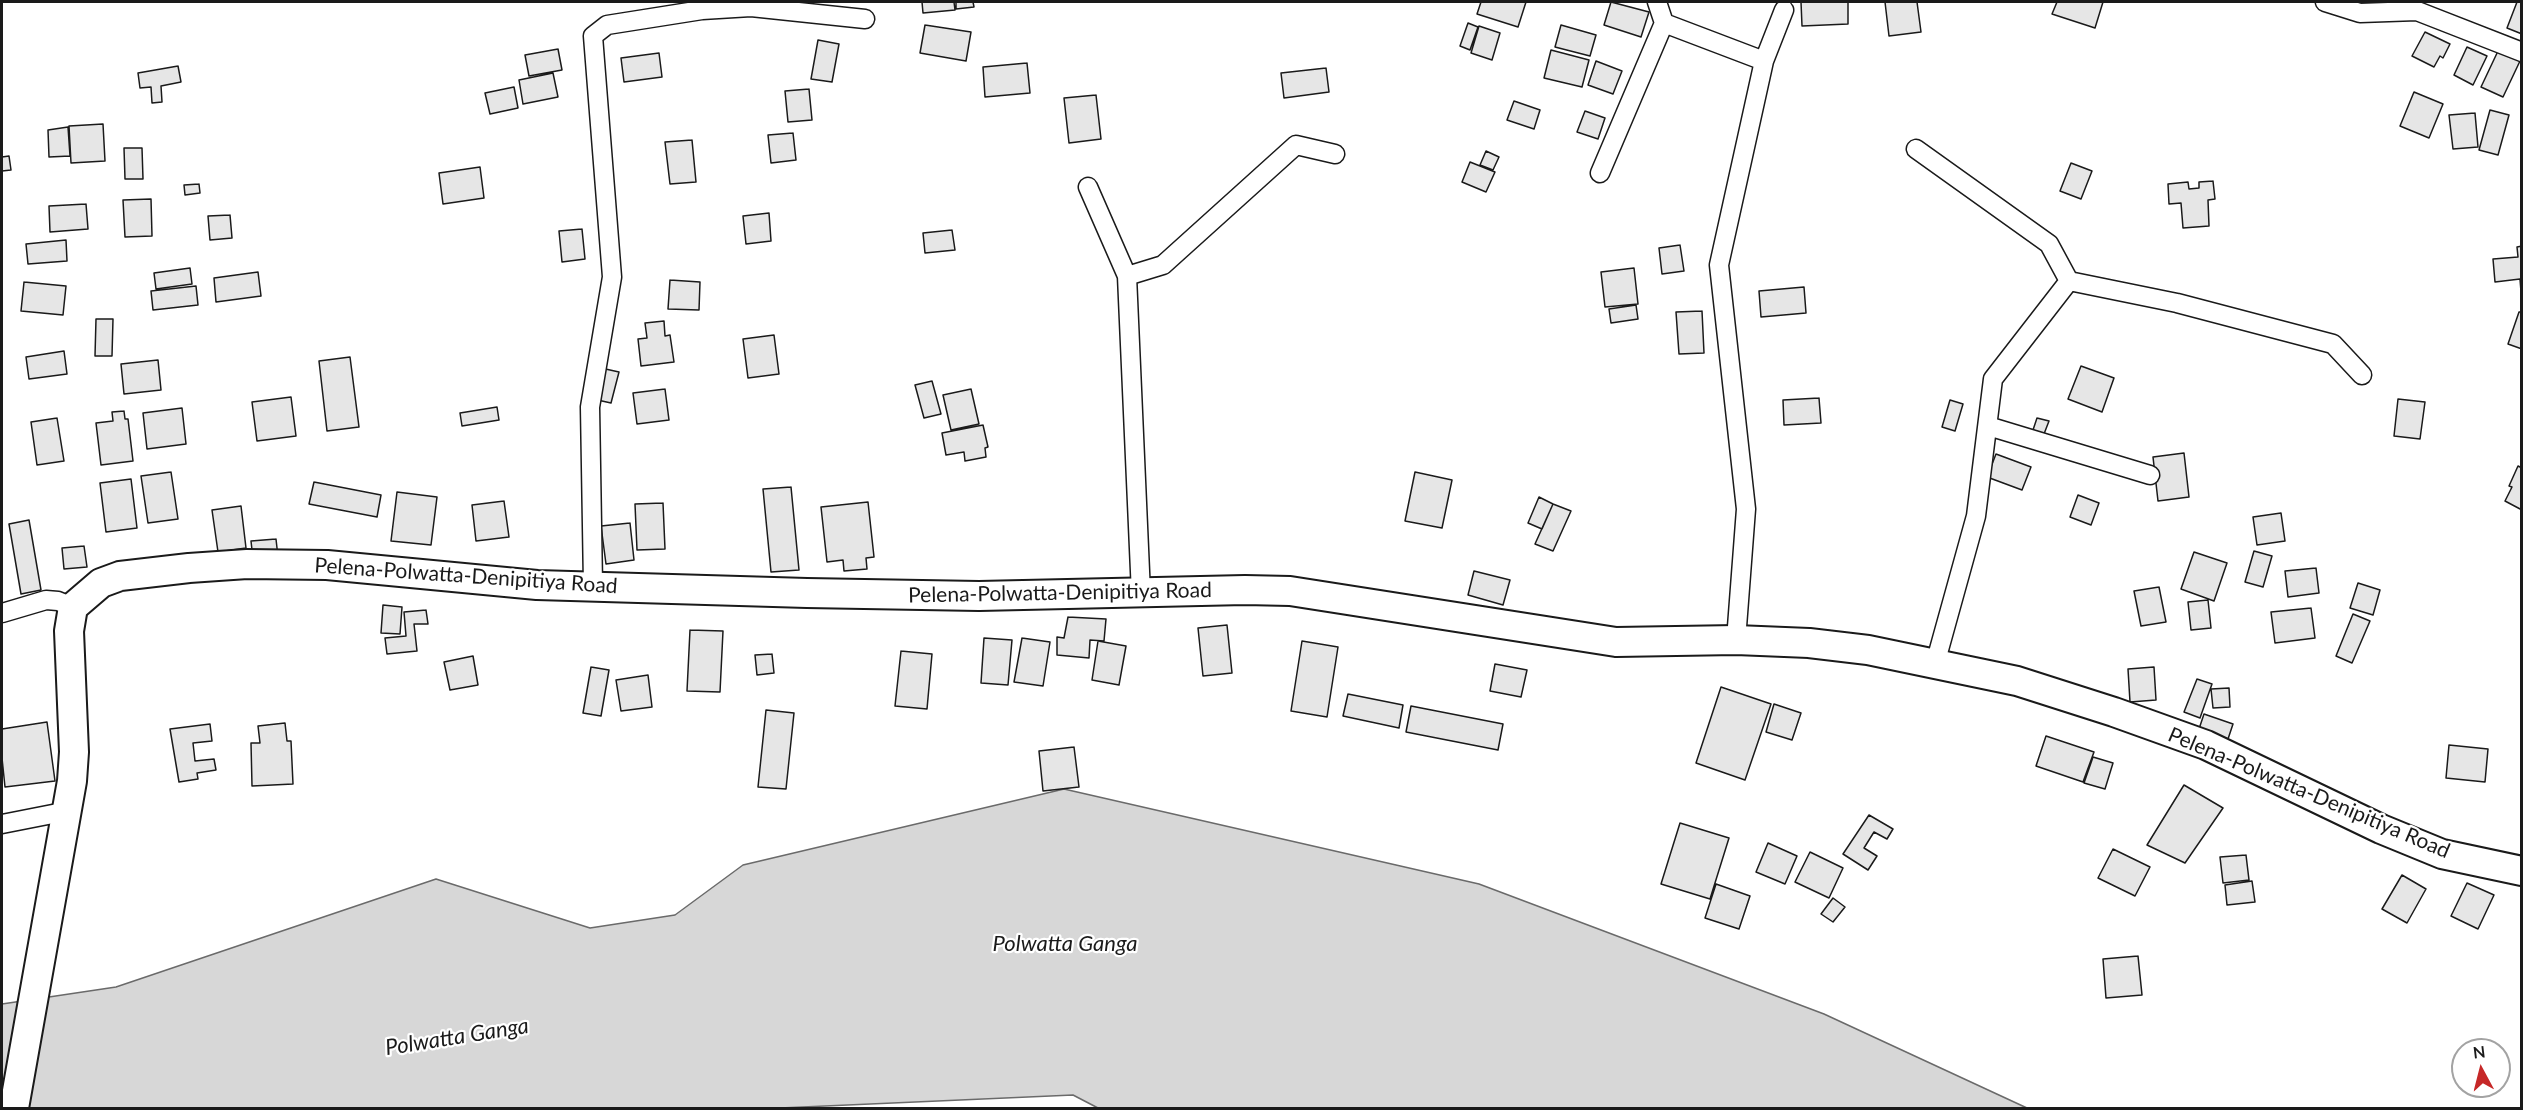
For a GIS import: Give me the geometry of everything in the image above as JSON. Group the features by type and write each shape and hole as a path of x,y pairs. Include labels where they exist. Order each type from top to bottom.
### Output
{"main road":[{"name":"Pelena-Polwatta-Denipitiya Road","path":"74,607 101,583 120,576 247,564 327,565 537,585 979,596 1290,591 1616,642 1736,640 1868,650 2017,681 2176,734 2206,745 2381,829 2442,854 2522,871"},
{"path":"14,1108 68,811 74,752 69,631 74,607"}],"street":[{"path":"1600,172 1664,23 1656,2"},
{"path":"2325,2 2360,13 2417,11 2522,52"},
{"path":"593,585 590,407 612,277 593,36 608,25 702,10 751,7 865,19"},
{"path":"1736,640 1746,509 1719,265 1764,61 1784,10"},
{"path":"1664,23 1764,61"},
{"path":"1126,276 1162,265 1296,145 1335,154"},
{"path":"1916,149 2049,244 2069,281"},
{"path":"1088,187 1126,276 1141,594"},
{"path":"2069,281 2177,303 2334,344 2362,375"},
{"path":"1935,664 1976,516 1993,379 2069,281"},
{"path":"1988,426 2150,475"},
{"path":"2,613 46,600 58,601 74,607"},
{"path":"2,825 68,811"}],"water":[{"name":"Polwatta Ganga","path":"1064,789 1479,884 1824,1014 2027,1108 1098,1108 1073,1095 780,1108 2,1108 2,1004 116,987 436,879 590,928 675,915 743,865"}],"building":[{"path":"922,2 954,2 955,10 923,13"},
{"path":"956,2 973,2 974,7 956,9"},
{"path":"1481,2 1526,2 1518,27 1477,14"},
{"path":"1611,2 1649,12 1641,37 1604,25"},
{"path":"1801,2 1848,2 1848,24 1802,26"},
{"path":"1885,2 1917,2 1921,32 1889,36"},
{"path":"2057,2 2103,2 2095,28 2052,14"},
{"path":"2517,2 2522,2 2522,34 2507,28"},
{"path":"1468,23 1478,27 1470,50 1460,46"},
{"path":"925,25 971,32 966,61 920,53"},
{"path":"1561,25 1596,35 1590,56 1555,47"},
{"path":"1479,26 1500,33 1492,60 1471,53"},
{"path":"2425,32 2450,44 2443,58 2440,56 2434,67 2412,56"},
{"path":"818,40 839,44 832,82 811,79"},
{"path":"2467,47 2487,56 2473,85 2454,75"},
{"path":"558,49 562,70 529,76 525,55"},
{"path":"1551,50 1589,60 1582,87 1544,78"},
{"path":"2498,51 2520,61 2503,97 2481,87"},
{"path":"659,53 662,77 624,82 621,58"},
{"path":"1596,61 1622,71 1613,94 1588,85"},
{"path":"1027,63 1030,93 985,97 983,67"},
{"path":"178,66 181,82 161,86 162,102 152,103 151,87 140,88 138,73"},
{"path":"1326,68 1329,92 1284,98 1281,73"},
{"path":"553,73 558,97 523,104 519,80"},
{"path":"514,87 518,108 490,114 485,93"},
{"path":"809,89 812,120 788,122 785,91"},
{"path":"2414,92 2443,104 2429,138 2400,126"},
{"path":"1096,95 1101,139 1069,143 1064,98"},
{"path":"1514,101 1540,110 1534,129 1507,120"},
{"path":"2490,110 2509,115 2498,155 2479,150"},
{"path":"1585,111 1605,118 1598,139 1577,132"},
{"path":"2475,113 2478,147 2453,149 2449,115"},
{"path":"103,124 105,161 71,163 69,126"},
{"path":"68,127 70,156 49,157 48,130"},
{"path":"793,133 796,160 771,163 768,135"},
{"path":"692,140 696,182 670,184 665,142"},
{"path":"124,148 142,148 143,179 125,179"},
{"path":"1486,151 1499,157 1493,170 1480,165"},
{"path":"9,156 11,170 2,171 2,157"},
{"path":"1470,162 1495,172 1486,192 1462,182"},
{"path":"2071,163 2092,171 2081,199 2060,191"},
{"path":"480,167 484,198 443,204 439,173"},
{"path":"2213,181 2215,199 2208,200 2209,226 2183,228 2181,203 2169,204 2168,184 2188,182 2189,189 2199,188 2199,182"},
{"path":"199,184 200,193 185,195 184,185"},
{"path":"151,199 152,236 125,237 123,200"},
{"path":"86,204 88,229 50,232 49,206"},
{"path":"769,213 771,241 746,244 743,216"},
{"path":"230,215 232,238 210,240 208,216"},
{"path":"582,229 585,259 562,262 559,231"},
{"path":"952,230 955,250 925,253 923,233"},
{"path":"66,240 67,261 28,264 26,244"},
{"path":"1680,245 1684,271 1662,274 1659,248"},
{"path":"2522,246 2521,292 2520,279 2495,282 2493,259 2518,257 2517,247"},
{"path":"190,268 192,284 156,289 154,273"},
{"path":"1634,268 1638,304 1605,307 1601,272"},
{"path":"258,272 261,296 216,302 214,278"},
{"path":"670,280 700,282 699,310 668,309"},
{"path":"24,282 66,286 63,315 21,311"},
{"path":"196,286 198,305 153,310 151,291"},
{"path":"1804,287 1806,313 1761,317 1759,291"},
{"path":"1636,305 1638,319 1611,323 1609,309"},
{"path":"1702,311 1704,353 1679,354 1676,312"},
{"path":"2519,312 2522,312 2522,349 2508,344"},
{"path":"96,319 113,319 112,356 95,356"},
{"path":"664,321 665,336 670,335 674,362 641,366 638,339 647,338 645,323"},
{"path":"774,335 779,374 748,378 743,339"},
{"path":"64,351 67,374 29,379 26,357"},
{"path":"350,357 359,427 327,431 319,361"},
{"path":"158,360 161,390 124,394 121,364"},
{"path":"2081,366 2114,378 2102,412 2068,399"},
{"path":"601,368 619,372 611,403 593,399"},
{"path":"932,381 941,414 924,418 915,385"},
{"path":"665,389 669,420 637,424 633,393"},
{"path":"971,389 979,424 951,430 943,395"},
{"path":"291,397 296,436 257,441 252,402"},
{"path":"1819,398 1821,423 1784,425 1783,400"},
{"path":"2398,399 2425,402 2420,439 2394,436"},
{"path":"1950,400 1963,404 1955,431 1942,427"},
{"path":"497,407 499,420 462,426 460,413"},
{"path":"182,408 186,444 147,449 143,413"},
{"path":"124,411 125,419 128,419 133,461 101,465 96,423 113,421 112,412"},
{"path":"57,418 64,461 37,465 31,422"},
{"path":"2037,418 2049,421 2044,434 2033,430"},
{"path":"983,425 988,447 985,448 986,457 965,461 964,452 946,455 942,433"},
{"path":"2184,453 2189,497 2158,501 2153,457"},
{"path":"1996,454 2031,467 2022,490 1987,477"},
{"path":"2518,466 2522,468 2522,510 2505,501"},
{"path":"171,472 178,519 148,523 141,476"},
{"path":"1415,472 1452,480 1442,528 1405,521"},
{"path":"131,479 137,528 106,532 100,483"},
{"path":"314,482 381,495 377,517 309,504"},
{"path":"791,487 799,570 771,572 763,489"},
{"path":"397,492 437,497 431,545 391,541"},
{"path":"2078,495 2099,503 2091,525 2070,517"},
{"path":"1539,497 1553,504 1542,529 1528,523"},
{"path":"504,501 509,537 476,541 472,505"},
{"path":"868,502 874,557 866,558 867,569 844,571 843,560 827,562 821,507"},
{"path":"663,503 665,549 637,550 635,504"},
{"path":"1553,504 1571,511 1553,551 1535,544"},
{"path":"241,506 246,548 218,552 212,510"},
{"path":"2281,513 2285,541 2257,545 2253,517"},
{"path":"29,520 41,590 21,594 9,524"},
{"path":"630,523 634,560 606,564 601,526"},
{"path":"276,539 278,557 253,559 251,541"},
{"path":"84,546 87,567 64,569 62,548"},
{"path":"2254,551 2272,556 2263,587 2245,582"},
{"path":"2194,552 2227,563 2214,601 2181,589"},
{"path":"2316,568 2319,593 2288,597 2285,571"},
{"path":"1474,571 1510,580 1503,605 1468,595"},
{"path":"2358,583 2380,590 2373,615 2350,608"},
{"path":"2159,587 2166,622 2141,626 2134,591"},
{"path":"2208,600 2211,628 2191,630 2188,602"},
{"path":"383,605 402,607 400,634 381,633"},
{"path":"2311,608 2315,638 2275,643 2271,612"},
{"path":"426,610 428,624 414,624 417,651 387,654 385,638 406,636 404,612"},
{"path":"2353,614 2370,621 2352,663 2336,656"},
{"path":"1068,617 1106,619 1104,641 1090,640 1089,658 1057,655 1057,637 1064,638"},
{"path":"1227,625 1232,673 1203,676 1198,628"},
{"path":"690,630 723,631 720,692 687,691"},
{"path":"984,638 1012,640 1008,685 981,683"},
{"path":"1022,638 1050,642 1043,686 1014,682"},
{"path":"1098,641 1126,646 1119,685 1092,680"},
{"path":"1302,641 1338,647 1327,717 1291,711"},
{"path":"901,651 932,654 927,709 895,706"},
{"path":"772,654 774,673 757,675 755,655"},
{"path":"473,656 478,685 450,690 444,662"},
{"path":"1495,664 1527,670 1521,697 1490,691"},
{"path":"591,667 609,670 601,716 583,713"},
{"path":"2154,667 2156,700 2130,702 2128,669"},
{"path":"648,675 652,707 621,711 616,680"},
{"path":"2197,679 2212,684 2200,718 2184,712"},
{"path":"1721,687 1771,704 1745,780 1696,763"},
{"path":"2229,688 2230,707 2213,708 2211,689"},
{"path":"1348,694 1403,705 1399,728 1343,716"},
{"path":"1774,704 1801,713 1792,740 1766,732"},
{"path":"1411,706 1503,724 1498,750 1406,732"},
{"path":"766,710 794,713 786,789 758,787"},
{"path":"2204,714 2233,724 2228,739 2199,729"},
{"path":"47,722 55,781 5,787 2,729"},
{"path":"285,723 287,741 291,741 293,784 252,786 251,743 260,743 258,726"},
{"path":"210,724 212,741 193,743 195,761 214,759 216,770 197,773 198,779 179,782 170,729"},
{"path":"2046,736 2094,752 2083,782 2036,766"},
{"path":"2449,745 2488,749 2485,782 2446,778"},
{"path":"1074,747 1079,787 1043,791 1039,751"},
{"path":"2093,757 2113,763 2105,789 2084,783"},
{"path":"2184,785 2223,808 2185,863 2147,845"},
{"path":"1869,815 1893,829 1887,839 1874,832 1864,848 1877,856 1868,870 1843,854"},
{"path":"1680,823 1729,838 1710,899 1661,884"},
{"path":"1768,843 1797,856 1785,884 1756,872"},
{"path":"2113,849 2150,867 2135,896 2098,878"},
{"path":"1810,852 1843,868 1829,898 1795,882"},
{"path":"2246,855 2249,880 2223,883 2220,857"},
{"path":"2402,875 2426,889 2407,923 2382,909"},
{"path":"2252,881 2255,902 2227,905 2225,885"},
{"path":"2467,883 2494,895 2478,929 2451,916"},
{"path":"1716,884 1750,896 1739,929 1705,918"},
{"path":"1833,898 1845,907 1833,922 1821,914"},
{"path":"2138,956 2142,995 2106,998 2103,959"}]}
